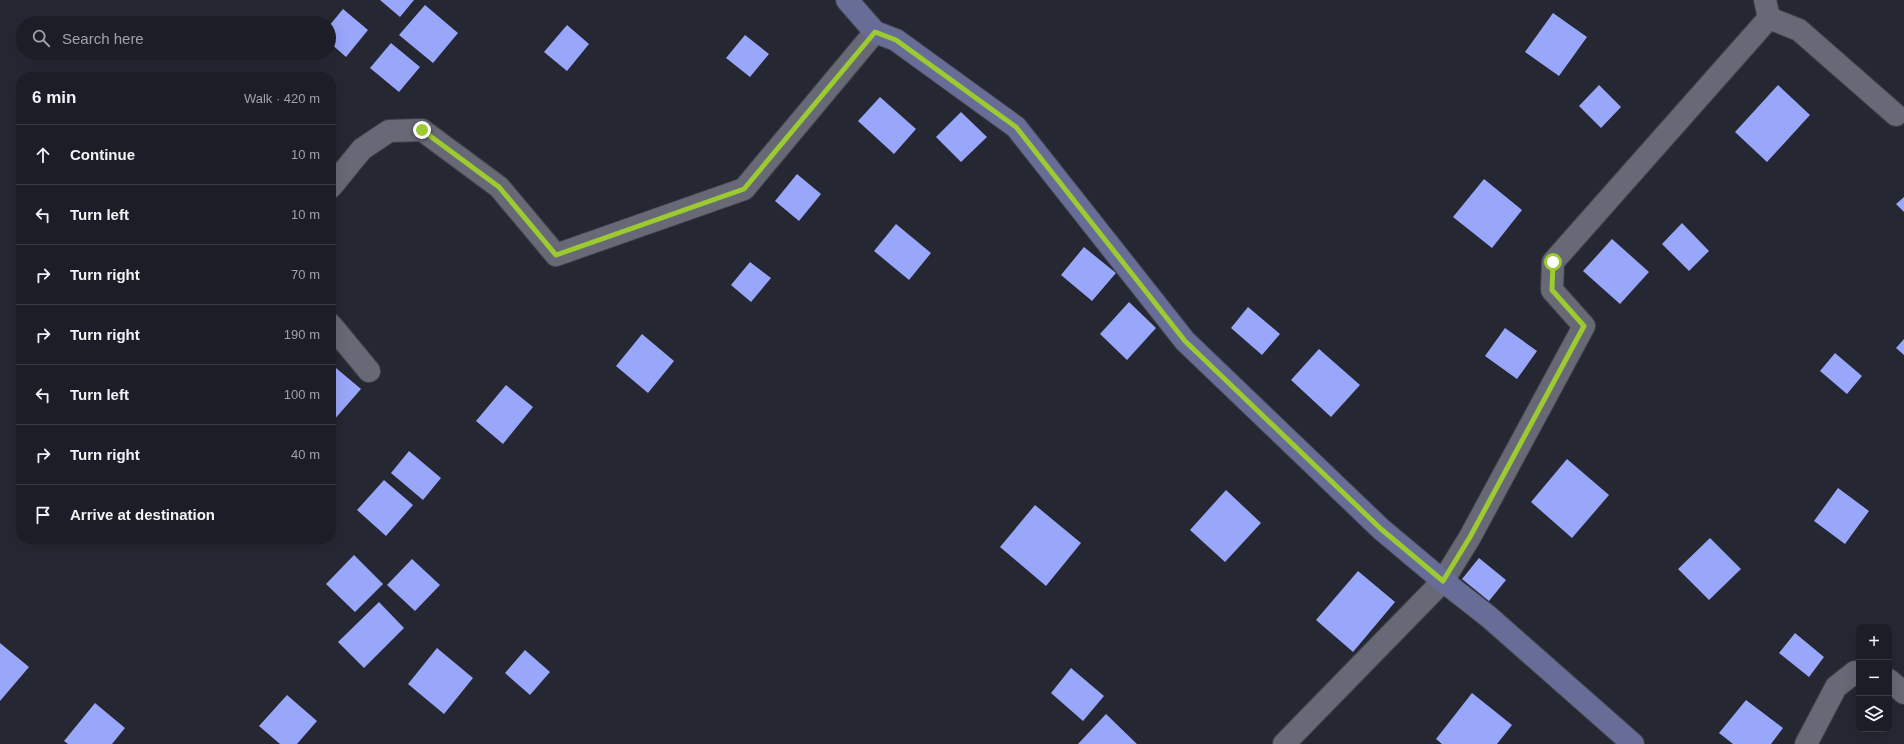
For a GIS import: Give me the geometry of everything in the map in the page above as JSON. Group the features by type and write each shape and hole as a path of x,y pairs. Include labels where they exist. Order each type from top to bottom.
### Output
{"street":[{"path":"847,0 875,32 896,40 1016,127 1185,341 1381,529 1489,617 1633,744"},
{"path":"1284,744 1443,581 1470,537 1584,326 1552,290 1553,262 1767,9 1799,30 1896,114"},
{"path":"336,181 362,149 389,130 422,130 499,187 556,255 744,189 875,32"},
{"path":"336,331 369,370"},
{"path":"1806,744 1836,687 1856,672"},
{"path":"1892,682 1904,692"}],"building":[{"path":"380,0 414,0 400,17"},
{"path":"425,5 458,33 433,63 399,35"},
{"path":"343,9 368,30 346,57 336,48 336,18"},
{"path":"1553,13 1587,37 1559,76 1525,52"},
{"path":"567,25 589,44 567,71 544,52"},
{"path":"745,35 769,54 750,77 726,58"},
{"path":"391,43 420,67 399,92 370,68"},
{"path":"1599,85 1621,107 1601,128 1579,106"},
{"path":"1778,85 1810,115 1767,162 1735,132"},
{"path":"880,97 916,129 894,154 858,121"},
{"path":"961,112 987,137 961,162 936,137"},
{"path":"797,174 821,194 799,221 775,201"},
{"path":"1484,179 1522,210 1492,248 1453,217"},
{"path":"1904,197 1904,212 1896,204"},
{"path":"1682,223 1709,251 1689,271 1662,244"},
{"path":"896,224 931,253 909,280 874,251"},
{"path":"1612,239 1649,272 1620,304 1583,271"},
{"path":"1084,247 1116,273 1092,301 1061,275"},
{"path":"750,262 771,278 751,302 731,285"},
{"path":"1129,302 1156,328 1127,360 1100,334"},
{"path":"1248,307 1280,334 1262,355 1231,328"},
{"path":"1505,328 1537,351 1517,379 1485,356"},
{"path":"642,334 674,361 648,393 616,366"},
{"path":"1904,339 1904,355 1896,348"},
{"path":"1319,349 1360,385 1331,417 1291,380"},
{"path":"1835,353 1862,376 1847,394 1820,371"},
{"path":"336,368 361,389 336,418"},
{"path":"506,385 533,407 503,444 476,421"},
{"path":"409,451 441,478 423,500 391,473"},
{"path":"1567,459 1609,495 1572,538 1531,502"},
{"path":"384,480 413,505 386,536 357,510"},
{"path":"1838,488 1869,511 1845,544 1814,521"},
{"path":"1226,490 1261,523 1225,562 1190,530"},
{"path":"1035,505 1081,543 1046,586 1000,547"},
{"path":"1710,538 1741,569 1709,600 1678,569"},
{"path":"354,555 383,584 355,612 326,584"},
{"path":"1479,558 1506,580 1489,601 1462,579"},
{"path":"412,559 440,585 415,611 387,585"},
{"path":"1358,571 1395,602 1353,652 1316,620"},
{"path":"379,602 404,628 364,668 338,642"},
{"path":"1795,633 1824,657 1809,677 1779,653"},
{"path":"0,643 29,667 0,701"},
{"path":"437,648 473,678 444,714 408,684"},
{"path":"525,650 550,672 530,695 505,673"},
{"path":"1071,668 1104,696 1083,721 1051,693"},
{"path":"1472,693 1512,725 1497,744 1442,744 1436,739"},
{"path":"287,695 317,721 297,744 280,744 259,726"},
{"path":"1746,700 1783,728 1771,744 1733,744 1719,733"},
{"path":"95,703 125,728 112,744 68,744 64,741"},
{"path":"1106,714 1137,744 1078,744"}],"route":[{"path":"422,130 499,187 556,255 744,189 875,32 896,40 1016,127 1185,341 1381,529 1443,581 1470,537 1584,326 1552,290 1553,262"}]}
